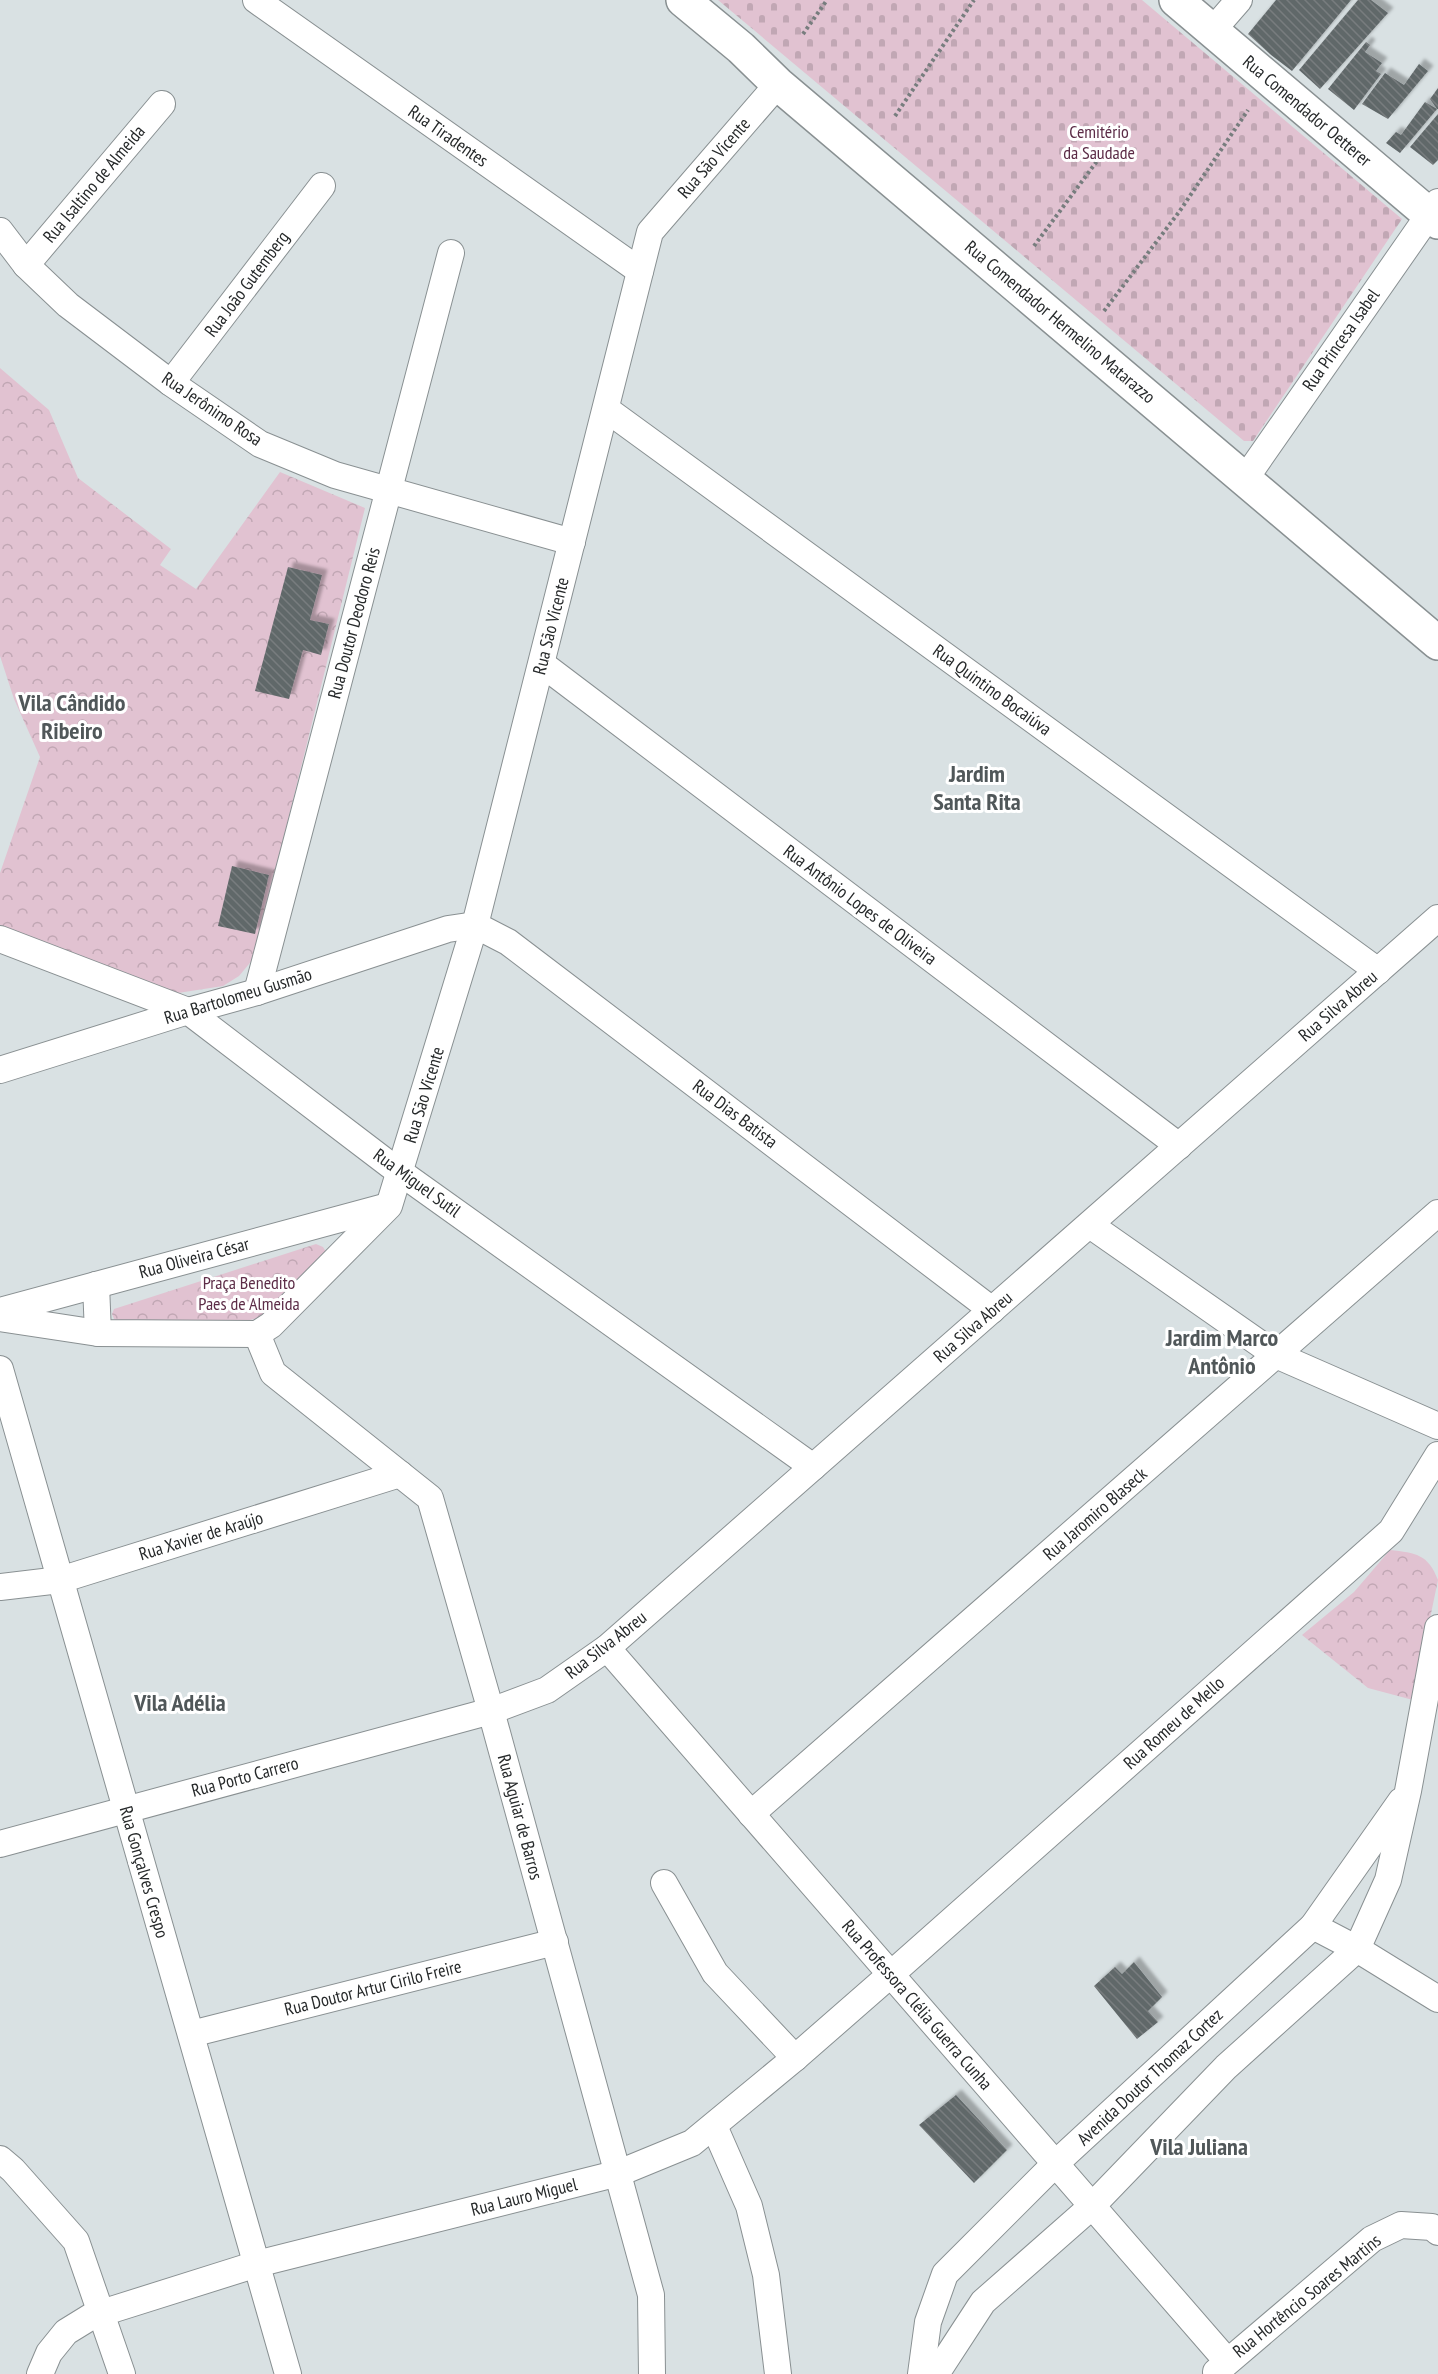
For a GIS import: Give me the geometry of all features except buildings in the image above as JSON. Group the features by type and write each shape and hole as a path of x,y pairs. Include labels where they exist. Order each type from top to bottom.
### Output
{"main road":[{"name":"Rua Comendador Hermelino Matarazzo","path":"683,0 741,48 778,84 1438,643"},
{"name":"Rua Comendador Oetterer","path":"1176,0 1435,212"}],"street":[{"name":"Rua Tiradentes","path":"256,0 640,271"},
{"path":"1212,31 1239,0"},
{"name":"Rua São Vicente","path":"388,1206 475,924 650,232 778,84"},
{"name":"Rua Isaltino de Almeida","path":"26,265 162,104"},
{"name":"Rua João Gutemberg","path":"171,383 322,186"},
{"name":"Rua Princesa Isabel","path":"1245,478 1435,212"},
{"name":"Rua Jerônimo Rosa","path":"0,231 26,265 68,305 171,383 260,444 335,475 573,542"},
{"name":"Rua Doutor Deodoro Reis","path":"257,992 451,253"},
{"name":"Rua Quintino Bocaiúva","path":"606,409 1378,971"},
{"name":"Rua Antônio Lopes de Oliveira","path":"542,664 1179,1146"},
{"name":"Rua Silva Abreu","path":"491,1711 547,1690 607,1648 1438,918"},
{"name":"Rua Bartolomeu Gusmão","path":"0,1070 188,1011 257,992 448,929 475,924"},
{"name":"Rua Dias Batista","path":"475,924 508,942 992,1310"},
{"name":"Rua Miguel Sutil","path":"0,939 188,1011 400,1172 813,1467"},
{"path":"0,1318 98,1334 257,1334 271,1325 388,1206"},
{"name":"Rua Oliveira César","path":"0,1311 388,1206"},
{"name":"Rua Jaromiro Blaseck","path":"751,1814 1438,1213"},
{"path":"324,1223 343,1228 347,1234 341,1254"},
{"path":"1090,1225 1276,1356 1438,1426"},
{"path":"96,1285 98,1334"},
{"name":"Rua Aguiar de Barros","path":"257,1334 273,1373 430,1497 651,2295 652,2374"},
{"name":"Rua Gonçalves Crespo","path":"0,1369 288,2374"},
{"name":"Rua Romeu de Mello","path":"890,1974 1391,1531 1438,1455"},
{"name":"Rua Xavier de Araújo","path":"0,1587 60,1580 400,1474"},
{"name":"Avenida Doutor Thomaz Cortez","path":"936,2374 983,2302 1091,2207 1226,2067 1357,1949 1388,1880 1408,1791 1438,1628"},
{"name":"Rua Professora Clélia Guerra Cunha","path":"607,1648 1055,2164 1221,2368"},
{"name":"Rua Porto Carrero","path":"0,1844 491,1711"},
{"name":"Avenida Doutor Thomaz Cortez","path":"921,2374 928,2322 945,2274 1055,2164 1313,1926 1408,1791"},
{"path":"664,1883 715,1973 795,2058"},
{"path":"1313,1926 1434,1992"},
{"name":"Rua Doutor Artur Cirilo Freire","path":"191,2034 555,1942"},
{"name":"Rua Lauro Miguel","path":"40,2374 49,2353 66,2332 92,2316 257,2264 619,2173 692,2143 795,2058 890,1974"},
{"path":"714,2126 749,2206 766,2275 778,2374"},
{"path":"0,2159 13,2170 75,2241 122,2374"},
{"name":"Rua Hortêncio Soares Martins","path":"1221,2368 1372,2239 1401,2225 1432,2227 1438,2232"}],"path":[{"path":"803,34 827,0"},
{"path":"895,116 974,0"},
{"path":"1104,311 1179,212 1248,110"},
{"path":"1034,246 1106,148"}],"green space":[{"name":"Cemitério da Saudade","path":"718,0 1142,0 1402,219 1253,441 1244,441"},
{"path":"0,368 49,410 78,478 171,549 160,565 196,589 280,472 365,508 254,958 239,976 223,986 178,993 0,927 0,873 40,757 14,699 0,656"},
{"name":"Praça Benedito Paes de Almeida","path":"316,1244 323,1247 326,1252 263,1317 250,1320 120,1322 114,1319 112,1314 114,1309"},
{"path":"1390,1550 1420,1556 1430,1565 1438,1580 1413,1700 1368,1688 1302,1635 1354,1592"}],"district":[{"name":"Vila Cândido Ribeiro","path":"72,717"},
{"name":"Jardim Santa Rita","path":"977,788"},
{"name":"Jardim Marco Antônio","path":"1222,1352"},
{"name":"Vila Adélia","path":"180,1703"},
{"name":"Vila Juliana","path":"1199,2147"}]}
